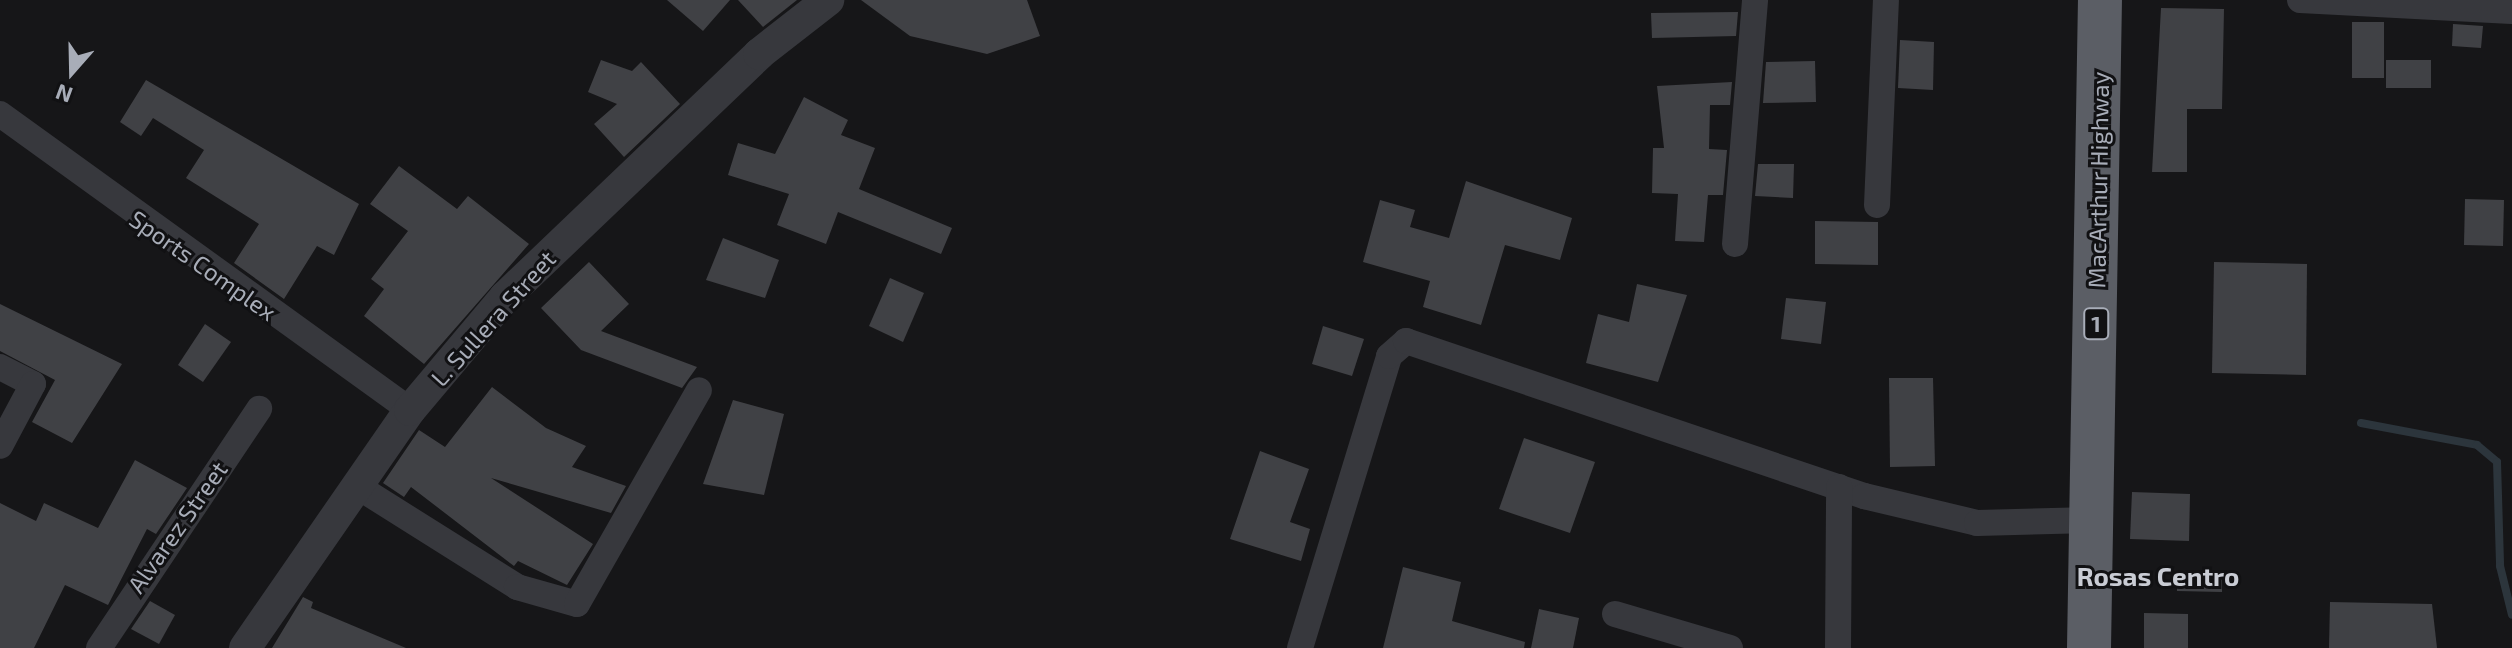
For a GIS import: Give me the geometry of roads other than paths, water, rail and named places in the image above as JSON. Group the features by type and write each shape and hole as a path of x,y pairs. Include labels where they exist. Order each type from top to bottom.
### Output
{"highway":[{"name":"MacArthur Highway","path":"2089,648 2100,0"}],"street":[{"name":"L. Sullera Street","path":"245,648 360,488 410,410 505,297 759,54 828,0"},
{"path":"1735,244 1755,0"},
{"path":"1877,205 1886,0"},
{"path":"2300,0 2512,11"},
{"name":"Sports Complex","path":"0,114 410,410"},
{"path":"1300,648 1389,356 1406,341 1839,487 1977,523 2092,520"},
{"path":"0,367 33,384 0,446"},
{"path":"360,488 517,587 577,604 699,390"},
{"name":"Alvarez Street","path":"99,648 259,409"},
{"path":"1838,648 1839,487"},
{"path":"1615,614 1730,648"}],"waterway":[{"path":"2361,423 2477,445 2497,462 2500,566 2512,615"}],"district":[{"name":"Rosas Centro","path":"2158,576"}]}
